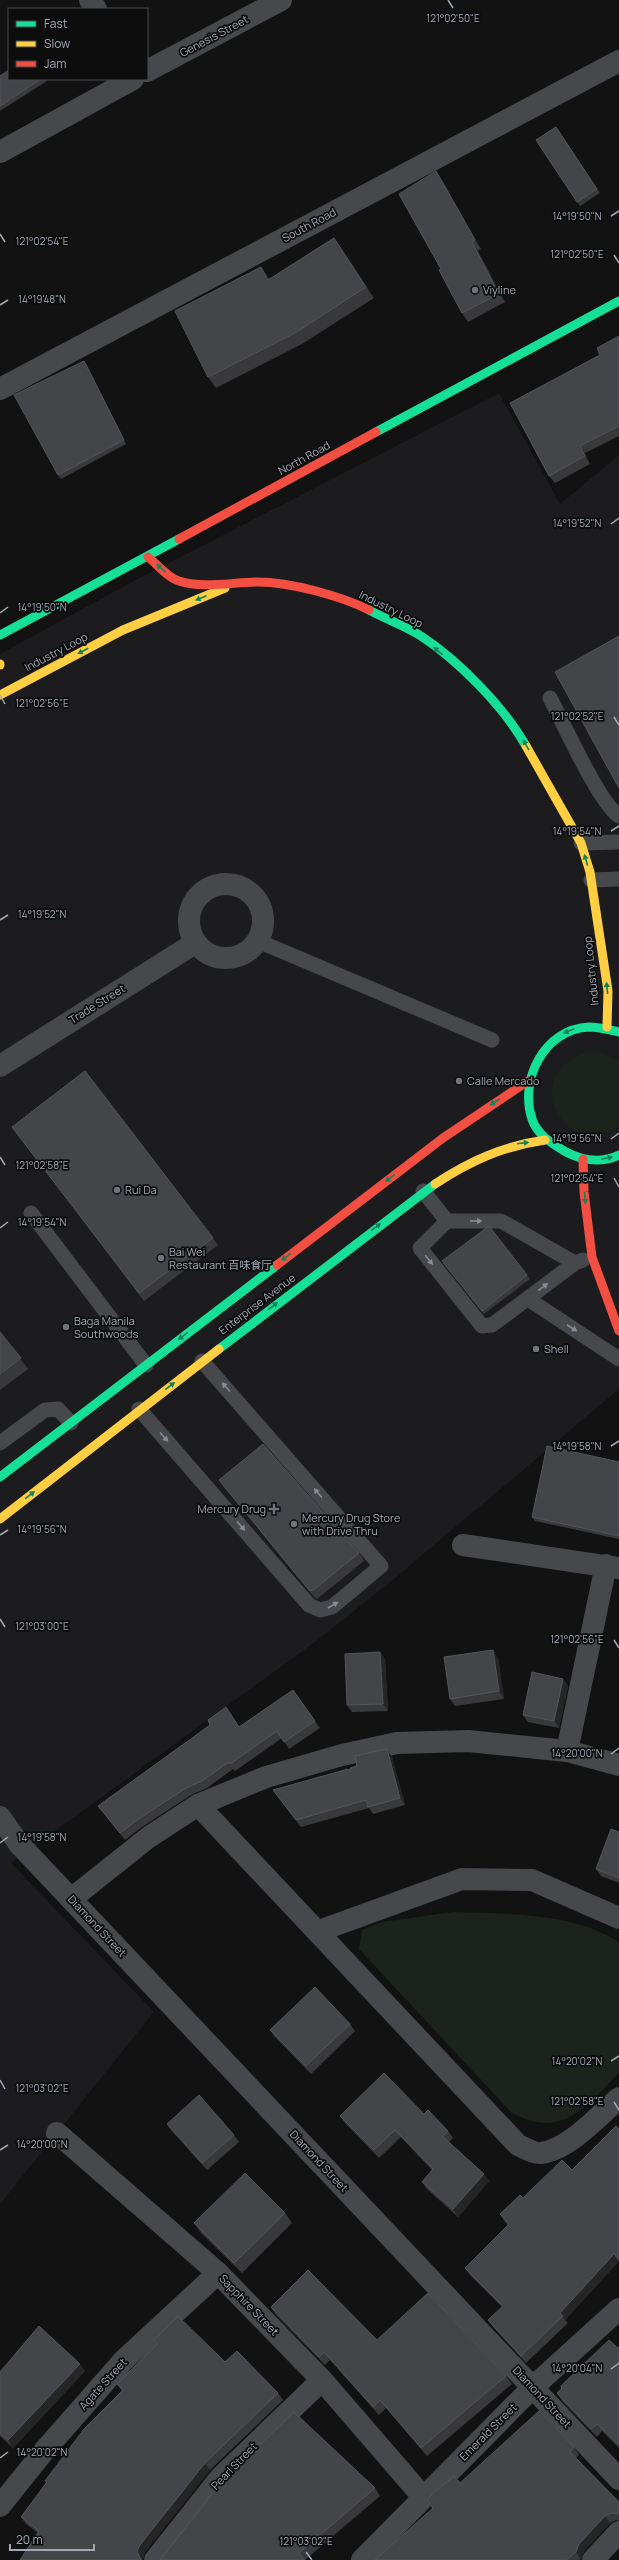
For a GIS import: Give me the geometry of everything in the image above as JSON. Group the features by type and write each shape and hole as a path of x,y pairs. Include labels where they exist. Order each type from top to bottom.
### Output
{"main road":[{"name":"North Road","path":"0,635 148,557 619,301"},
{"path":"148,557 177,581 191,584 237,583"},
{"name":"Industry Loop","path":"0,695 123,630 237,583 260,582 298,588 355,603 421,636 471,678 514,725 581,843 591,880 608,991 607,1027"},
{"path":"619,1032 607,1027 592,1026 563,1033 540,1053 528,1081 528,1107 531,1119 545,1140 562,1153 583,1159 600,1160 619,1155"},
{"name":"Enterprise Avenue","path":"0,1476 72,1423 443,1138 528,1081"},
{"name":"Enterprise Avenue","path":"0,1519 139,1409 423,1191 480,1155 514,1144 545,1140"},
{"path":"583,1159 584,1192 592,1256 619,1331"}],"street":[{"name":"Genesis Street","path":"148,70 281,0"},
{"name":"South Road","path":"0,389 619,61"},
{"path":"0,152 131,80"},
{"path":"231,884 243,888 253,895 260,905 263,918 262,930 258,941 239,957 226,959 203,952 195,943 190,932 188,919 191,907 198,896 207,889 219,885 231,884"},
{"name":"Trade Street","path":"0,1066 195,943"},
{"path":"463,1545 612,1566 567,1751"},
{"path":"71,1900 149,1837 198,1805 266,1777 342,1755 397,1743 468,1741 567,1751 619,1765"},
{"path":"198,1805 319,1931 518,2145 540,2154 556,2149 581,2132 619,2098"},
{"name":"Diamond Street","path":"0,1817 19,1844 71,1900 619,2479"},
{"path":"319,1931 462,1879 532,1880 619,1918"},
{"name":"Sapphire Street","path":"56,2133 218,2273 322,2380 423,2497"},
{"name":"Agate Street","path":"0,2506 44,2451 124,2360 218,2273"},
{"name":"Emerald Street","path":"362,2560 533,2387 619,2309"},
{"name":"Pearl Street","path":"155,2560 220,2478 322,2380"},
{"path":"593,2560 619,2532"}],"lane":[{"path":"550,698 599,791 613,812 619,816"},
{"path":"581,843 619,842"},
{"path":"591,880 619,878"},
{"path":"258,941 492,1040"},
{"path":"423,1191 447,1220"},
{"path":"31,1213 146,1365"},
{"path":"575,1263 501,1221 447,1220 420,1248 482,1326 492,1325 575,1263 592,1256"},
{"path":"528,1299 619,1359"},
{"path":"139,1409 309,1605 320,1610 332,1608 381,1566 202,1361"},
{"path":"0,1442 45,1410 58,1409 72,1423"}],"shaded area":[{"path":"499,393 560,504 619,455 619,1389 395,1578 319,1639 11,1863 154,2012 0,2204 0,654 132,582"},
{"path":"587,1052 600,1052 619,1061 619,1125 601,1134 583,1134 568,1126 557,1112 552,1096 554,1079 565,1064"},
{"path":"453,1912 539,1916 581,1925 601,1932 619,1942 619,2073 595,2098 571,2116 558,2121 544,2123 529,2120 511,2112 359,1949 362,1930 382,1922"}],"building":[{"path":"8,71 8,80 39,80 0,106 0,76"},
{"path":"556,127 597,189 577,202 536,140"},
{"path":"436,171 475,240 472,242 499,294 462,313 439,270 441,269 399,194"},
{"path":"334,238 366,287 295,333 208,377 175,311 261,267 268,280"},
{"path":"619,336 619,426 580,446 585,456 549,476 510,403 600,355 597,348"},
{"path":"84,361 124,440 58,475 14,395"},
{"path":"619,636 619,788 555,672"},
{"name":"Rui Da","path":"85,1071 213,1238 139,1293 12,1127"},
{"path":"489,1226 527,1275 482,1311 442,1261"},
{"path":"0,1332 21,1358 0,1374"},
{"name":"Mercury Drug Store with Drive Thru","path":"263,1444 359,1553 312,1591 309,1590 219,1480"},
{"path":"547,1446 619,1462 619,1536 532,1517"},
{"path":"493,1650 499,1691 450,1699 444,1657"},
{"path":"380,1652 383,1704 347,1705 345,1654"},
{"path":"532,1672 563,1679 554,1721 523,1715"},
{"path":"293,1690 315,1721 284,1742 277,1731 230,1764 229,1762 202,1781 186,1788 120,1833 98,1806 210,1725 208,1720 226,1707 239,1727"},
{"path":"387,1749 400,1798 368,1807 366,1800 296,1820 273,1790 348,1769 350,1771 350,1768 357,1766 355,1756"},
{"path":"611,1829 619,1832 619,1878 596,1869"},
{"path":"315,1987 350,2024 306,2066 270,2030"},
{"path":"384,2073 424,2114 428,2110 448,2131 442,2136 484,2174 453,2209 422,2182 433,2169 395,2130 374,2150 340,2116"},
{"path":"199,2095 234,2135 202,2163 167,2124"},
{"path":"616,2126 619,2129 619,2260 614,2254 560,2313 563,2316 521,2356 488,2320 503,2306 465,2268 509,2224 500,2214 520,2195 523,2198 562,2160 572,2170"},
{"path":"245,2173 285,2213 234,2263 194,2223"},
{"path":"308,2270 377,2340 428,2293 506,2376 421,2448 380,2400 373,2407 324,2352 319,2357 271,2307"},
{"path":"178,2316 225,2362 237,2351 278,2393 205,2463 140,2545 137,2551 141,2560 20,2560 39,2531 21,2517 47,2482 45,2481 84,2429 123,2390 117,2384 157,2344 154,2340"},
{"path":"39,2326 80,2364 8,2440 0,2434 0,2372"},
{"path":"609,2340 618,2348 619,2347 619,2445 597,2424 591,2429 557,2393 562,2388 561,2386"},
{"path":"539,2411 574,2447 570,2452 619,2502 619,2514 611,2513 605,2516 579,2544 576,2552 566,2560 375,2560 433,2508 427,2500 432,2494 454,2476 460,2483"},
{"path":"294,2412 375,2488 299,2553 305,2560 160,2560 224,2479"}],"traffic: fast":[{"path":"376,432 619,301"},
{"path":"0,635 179,539"},
{"path":"369,610 421,636 450,658 480,686 506,716 526,746"},
{"path":"619,1032 589,1027 573,1030 559,1037 548,1047 539,1059 532,1073 529,1088 529,1104 534,1125 556,1146 572,1155 592,1160 613,1158 619,1155"},
{"path":"219,1349 435,1184"},
{"path":"0,1477 277,1265"}],"traffic: slow":[{"path":"0,695 123,630 225,588"},
{"path":"526,746 581,843 590,872 608,991 607,1027"},
{"path":"435,1184 461,1168 501,1150 545,1140"},
{"path":"0,1519 219,1349"}],"traffic: jam":[{"path":"179,539 376,432"},
{"path":"148,557 171,577 179,581 198,585 258,582 285,584 330,595 369,610"},
{"path":"277,1265 443,1138 528,1081"},
{"path":"583,1159 584,1192 592,1257 619,1331"}],"place":[{"name":"Viyline","path":"475,290"},
{"name":"Calle Mercado","path":"459,1081"},
{"name":"Rui Da","path":"117,1190"},
{"name":"Bai Wei Restaurant 百味食厅","path":"161,1258"},
{"name":"Baga Manila Southwoods","path":"66,1327"},
{"name":"Shell","path":"536,1349"},
{"name":"Mercury Drug","path":"274,1509"},
{"name":"Mercury Drug Store with Drive Thru","path":"294,1524"}]}
